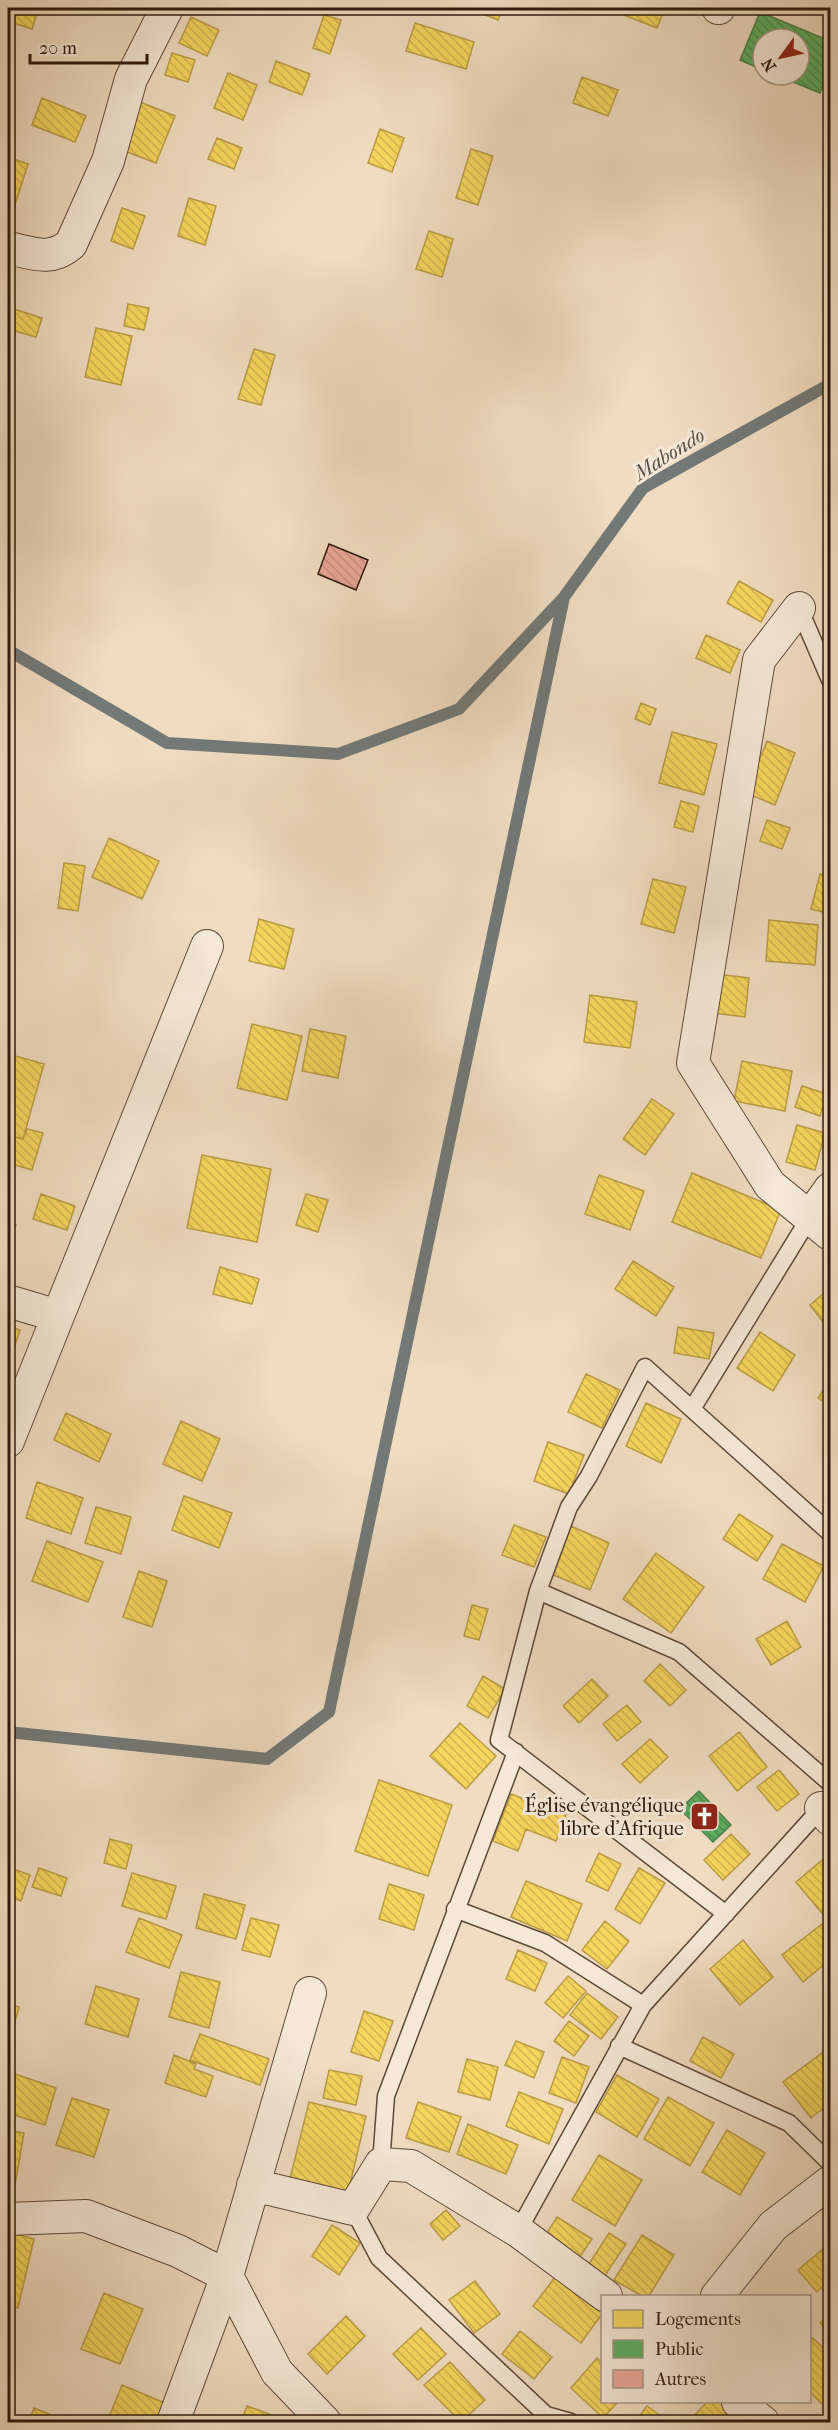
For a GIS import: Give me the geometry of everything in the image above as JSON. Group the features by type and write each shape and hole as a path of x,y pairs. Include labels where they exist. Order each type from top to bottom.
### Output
{"street":[{"path":"8,248 46,257 61,252 71,244 108,161 131,79 167,8"},
{"path":"799,608 759,660 693,1064 770,1185 820,1226 831,1190"},
{"path":"8,1441 207,946"},
{"path":"8,1301 58,1316"},
{"path":"173,2422 227,2276 310,1993"},
{"path":"254,2185 353,2209 381,2164 411,2166 518,2231 605,2295"},
{"path":"718,2295 772,2226 831,2182"},
{"path":"8,2219 86,2216 178,2251 227,2276 277,2372 325,2422"},
{"path":"739,2403 763,2422"}],"lane":[{"path":"799,608 831,680"},
{"path":"692,1409 820,1226"},
{"path":"726,1914 499,1740 538,1591 569,1507 589,1476 645,1367 831,1533"},
{"path":"518,2231 643,2005 828,1802 679,1652 538,1591"},
{"path":"381,2164 386,2096 516,1752"},
{"path":"455,1909 544,1943 643,2005"},
{"path":"619,2046 789,2123 831,2163"},
{"path":"353,2209 379,2258 546,2415 571,2422"}],"building: Logements":[{"path":"15,8 38,10 32,29 10,22"},
{"path":"474,8 503,8 498,20 473,10"},
{"path":"612,8 665,8 657,28 611,10"},
{"path":"324,15 341,20 330,54 313,48"},
{"path":"191,17 219,30 207,56 179,43"},
{"path":"415,23 474,42 466,69 406,51"},
{"path":"172,53 195,60 188,82 165,75"},
{"path":"276,61 310,74 302,95 269,82"},
{"path":"228,73 257,85 243,120 214,108"},
{"path":"582,77 618,90 608,116 573,103"},
{"path":"42,98 86,116 75,142 32,125"},
{"path":"140,102 175,116 156,163 122,150"},
{"path":"380,129 404,138 392,172 368,163"},
{"path":"217,138 242,148 234,169 208,159"},
{"path":"471,149 493,156 478,205 456,198"},
{"path":"8,157 28,164 14,208 8,206"},
{"path":"189,198 216,206 205,245 178,236"},
{"path":"122,208 145,216 133,249 111,241"},
{"path":"429,231 453,239 442,277 416,269"},
{"path":"128,304 149,308 144,330 124,326"},
{"path":"14,309 42,318 36,337 8,329"},
{"path":"96,328 132,336 121,385 85,377"},
{"path":"254,349 275,355 261,405 238,399"},
{"path":"739,581 773,600 761,622 727,603"},
{"path":"706,635 740,650 730,673 696,658"},
{"path":"641,703 656,709 650,725 635,719"},
{"path":"672,732 717,744 704,795 659,783"},
{"path":"767,741 795,753 775,805 746,793"},
{"path":"681,801 699,806 693,832 674,827"},
{"path":"767,820 790,828 782,849 760,841"},
{"path":"109,838 159,861 142,899 92,877"},
{"path":"64,863 85,866 78,911 58,908"},
{"path":"820,874 830,877 830,914 811,909"},
{"path":"653,879 686,887 674,933 641,924"},
{"path":"259,919 294,929 284,969 249,961"},
{"path":"769,920 818,925 815,965 766,961"},
{"path":"8,930 13,930 14,982 8,982"},
{"path":"717,974 749,978 745,1017 713,1013"},
{"path":"590,995 637,1002 630,1048 584,1042"},
{"path":"252,1024 302,1036 287,1100 237,1088"},
{"path":"310,1029 346,1036 338,1078 302,1071"},
{"path":"8,1054 44,1064 23,1139 8,1135"},
{"path":"742,1061 792,1071 785,1111 734,1101"},
{"path":"802,1086 827,1094 820,1116 795,1107"},
{"path":"652,1099 674,1114 645,1155 623,1139"},
{"path":"797,1125 825,1133 815,1170 786,1162"},
{"path":"27,1129 43,1133 32,1170 8,1163 8,1135 23,1139"},
{"path":"202,1155 271,1169 257,1242 187,1228"},
{"path":"692,1173 781,1210 761,1258 672,1222"},
{"path":"599,1175 644,1191 630,1230 585,1214"},
{"path":"41,1194 75,1206 67,1230 33,1219"},
{"path":"306,1194 328,1200 318,1232 296,1225"},
{"path":"8,1222 16,1225 8,1249"},
{"path":"633,1261 674,1287 656,1316 615,1289"},
{"path":"220,1267 259,1279 252,1304 213,1294"},
{"path":"830,1288 830,1331 810,1305"},
{"path":"8,1326 20,1330 8,1367"},
{"path":"678,1327 714,1333 709,1359 674,1353"},
{"path":"760,1332 795,1355 773,1391 737,1368"},
{"path":"586,1374 620,1390 602,1428 568,1412"},
{"path":"830,1380 830,1406 818,1398"},
{"path":"646,1403 681,1419 661,1463 626,1446"},
{"path":"66,1413 111,1434 99,1462 54,1440"},
{"path":"181,1421 220,1439 202,1481 163,1464"},
{"path":"548,1442 584,1455 569,1494 534,1481"},
{"path":"37,1482 83,1498 71,1534 26,1518"},
{"path":"184,1496 232,1513 219,1548 172,1530"},
{"path":"96,1507 131,1517 121,1554 85,1543"},
{"path":"739,1514 773,1536 757,1561 723,1539"},
{"path":"514,1525 546,1537 534,1567 502,1555"},
{"path":"571,1526 609,1543 590,1590 551,1574"},
{"path":"47,1541 103,1562 88,1602 32,1581"},
{"path":"782,1544 824,1566 805,1602 763,1579"},
{"path":"656,1553 704,1587 671,1633 623,1599"},
{"path":"139,1571 167,1581 152,1627 123,1617"},
{"path":"472,1605 488,1609 479,1640 464,1636"},
{"path":"787,1621 801,1647 771,1665 756,1639"},
{"path":"660,1664 686,1690 670,1706 644,1681"},
{"path":"483,1676 505,1689 488,1718 467,1706"},
{"path":"592,1679 608,1696 579,1723 563,1706"},
{"path":"627,1705 641,1722 617,1741 603,1724"},
{"path":"460,1723 496,1756 466,1789 430,1756"},
{"path":"739,1732 767,1767 737,1791 709,1756"},
{"path":"650,1739 668,1757 640,1783 622,1764"},
{"path":"779,1770 799,1794 777,1811 757,1787"},
{"path":"379,1780 452,1805 428,1876 355,1851"},
{"path":"511,1794 566,1815 556,1841 526,1829 518,1851 493,1841"},
{"path":"731,1834 750,1854 723,1880 704,1860"},
{"path":"110,1839 132,1845 126,1869 104,1863"},
{"path":"599,1853 621,1864 608,1891 586,1881"},
{"path":"827,1856 830,1861 830,1923 796,1882"},
{"path":"8,1867 30,1875 21,1901 8,1896"},
{"path":"39,1868 67,1878 61,1896 32,1887"},
{"path":"639,1868 665,1883 640,1924 615,1909"},
{"path":"132,1873 176,1886 166,1919 122,1906"},
{"path":"526,1881 582,1904 567,1941 511,1917"},
{"path":"389,1884 424,1895 414,1930 379,1919"},
{"path":"204,1894 245,1905 236,1939 196,1928"},
{"path":"139,1918 182,1935 169,1968 126,1952"},
{"path":"251,1918 279,1925 270,1957 242,1950"},
{"path":"605,1921 629,1941 607,1969 582,1950"},
{"path":"822,1924 830,1936 830,1960 803,1982 782,1955"},
{"path":"743,1940 773,1977 740,2005 710,1969"},
{"path":"518,1950 547,1963 535,1991 506,1979"},
{"path":"181,1972 220,1982 209,2028 169,2017"},
{"path":"568,1976 586,1991 563,2018 545,2003"},
{"path":"96,1986 139,1999 128,2037 85,2024"},
{"path":"587,1993 618,2017 601,2039 570,2015"},
{"path":"8,2004 19,2007 8,2047"},
{"path":"364,2011 393,2021 379,2061 351,2052"},
{"path":"569,2021 589,2036 574,2056 554,2041"},
{"path":"200,2034 269,2059 260,2085 190,2060"},
{"path":"703,2037 734,2054 721,2078 690,2061"},
{"path":"516,2041 544,2052 534,2078 505,2065"},
{"path":"830,2047 830,2103 811,2118 783,2082"},
{"path":"174,2055 196,2064 194,2069 213,2076 206,2097 165,2083"},
{"path":"562,2057 589,2067 576,2103 549,2093"},
{"path":"467,2059 498,2067 490,2100 458,2092"},
{"path":"329,2070 362,2076 356,2105 323,2098"},
{"path":"12,2073 56,2088 45,2125 8,2113 8,2087"},
{"path":"617,2075 659,2099 637,2137 596,2112"},
{"path":"519,2092 563,2109 549,2144 506,2126"},
{"path":"668,2097 714,2123 690,2166 644,2139"},
{"path":"72,2098 109,2110 94,2157 56,2145"},
{"path":"309,2102 366,2116 348,2193 290,2179"},
{"path":"418,2102 461,2117 449,2152 406,2138"},
{"path":"468,2124 518,2145 506,2174 457,2154"},
{"path":"8,2130 24,2133 14,2191 8,2190"},
{"path":"727,2130 765,2153 740,2195 702,2172"},
{"path":"599,2155 642,2180 615,2226 572,2200"},
{"path":"446,2210 460,2226 443,2240 430,2224"},
{"path":"557,2217 592,2239 577,2261 543,2239"},
{"path":"332,2225 360,2243 339,2275 312,2256"},
{"path":"8,2232 34,2239 18,2308 8,2305"},
{"path":"609,2233 626,2244 604,2277 587,2267"},
{"path":"642,2235 674,2255 650,2295 640,2295 614,2280"},
{"path":"830,2243 830,2280 817,2292 798,2270"},
{"path":"559,2272 601,2304 601,2315 581,2343 533,2306"},
{"path":"475,2281 500,2314 474,2333 449,2300"},
{"path":"104,2293 143,2309 120,2364 81,2349"},
{"path":"830,2315 830,2336 820,2323"},
{"path":"346,2316 365,2336 327,2374 308,2354"},
{"path":"421,2328 446,2354 418,2380 393,2354"},
{"path":"520,2331 552,2357 534,2379 502,2354"},
{"path":"813,2338 830,2355 830,2406 827,2409 811,2393 811,2340"},
{"path":"597,2358 601,2362 601,2403 617,2403 603,2418 571,2388"},
{"path":"450,2362 485,2400 461,2422 424,2385"},
{"path":"122,2385 165,2403 158,2422 107,2422"},
{"path":"706,2403 723,2403 733,2412 723,2422 689,2421"},
{"path":"247,2406 277,2417 275,2422 241,2422"},
{"path":"647,2406 670,2422 635,2422"},
{"path":"34,2408 69,2422 29,2422"}],"building: Public":[{"path":"760,12 796,27 754,27"},
{"path":"811,33 830,41 830,67 820,93 805,87 811,87"},
{"path":"751,34 751,65 740,60"},
{"name":"Église évangélique libre d'Afrique","path":"699,1791 731,1825 713,1842 680,1809"}],"building: Autres":[{"path":"329,544 368,560 356,590 318,574"}],"waterway":[{"name":"Mabondo","path":"8,650 167,743 338,754 459,709 564,597 643,488 830,384"},
{"path":"8,1732 267,1759 329,1712 564,597"}],"place":[{"name":"Église évangélique libre d'Afrique","path":"705,1817"}]}
